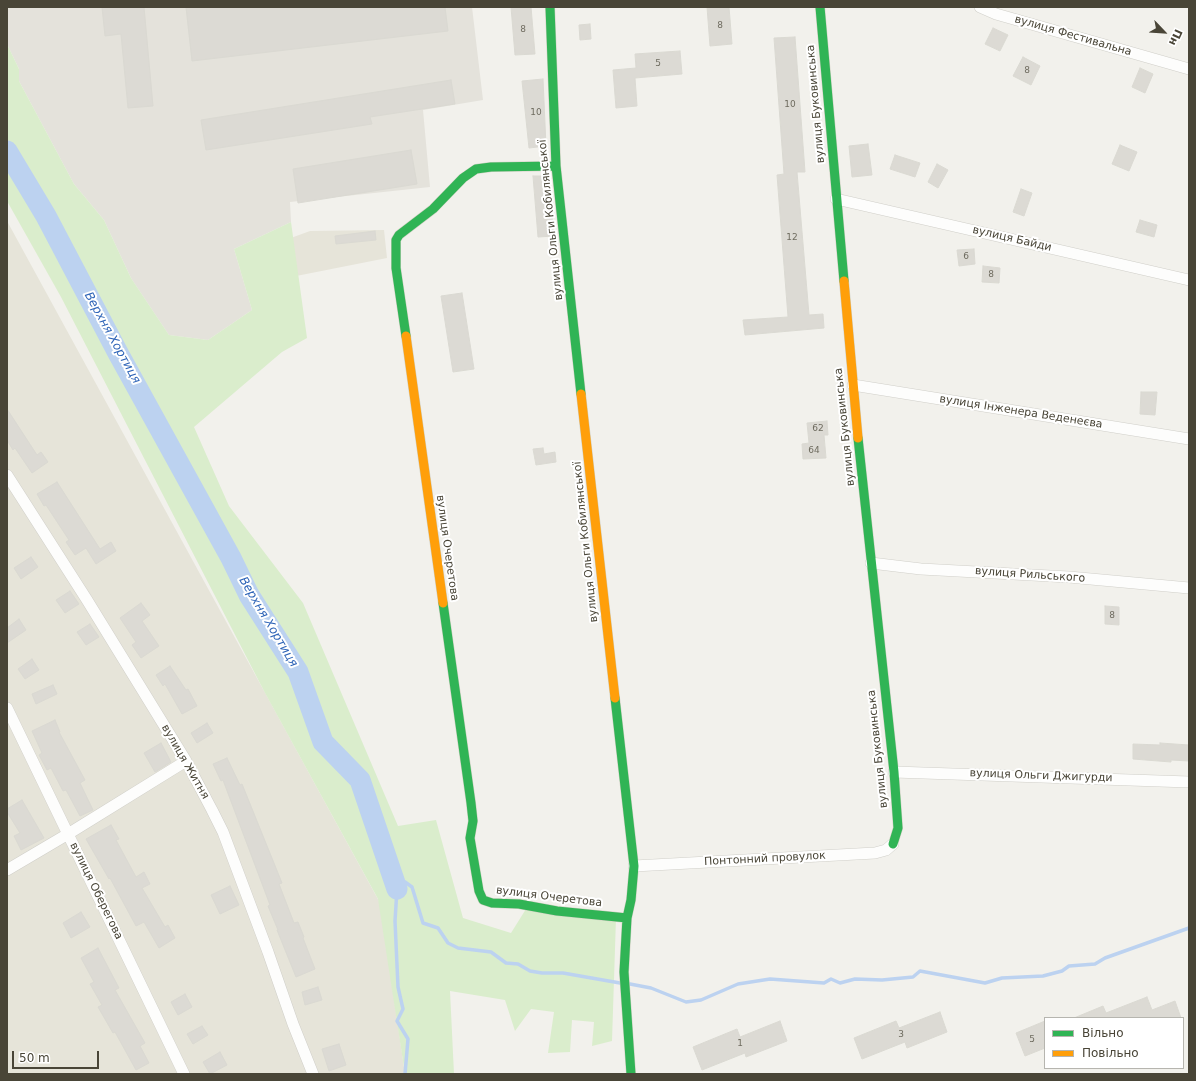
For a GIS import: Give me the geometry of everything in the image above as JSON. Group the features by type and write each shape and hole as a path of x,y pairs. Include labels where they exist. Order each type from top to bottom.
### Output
{"street":[{"name":"вулиця Ольги Кобилянської","path":"550,7 556,166 634,866 631,900 627,918 624,972 631,1074"},
{"name":"вулиця Буковинська","path":"820,7 836,199 870,563 894,772 898,828 893,844"},
{"name":"вулиця Фестивальна","path":"980,7 996,14 1189,69"},
{"name":"вулиця Очеретова","path":"556,166 491,167 476,169 463,178 433,209 399,235 396,240 396,268 471,803 473,821 470,838 479,891 483,900 492,903 519,904 558,911 627,918"},
{"name":"вулиця Байди","path":"836,199 1189,280"},
{"name":"вулиця Інженера Веденеєва","path":"853,385 1189,439"},
{"name":"вулиця Житня","path":"7,475 87,600 186,761 212,810 223,832 293,1024 313,1074"},
{"name":"вулиця Рильського","path":"870,563 920,569 1069,577 1189,588"},
{"name":"вулиця Оберегова","path":"7,708 184,1074"},
{"path":"7,870 186,761"},
{"name":"вулиця Ольги Джигурди","path":"894,772 1189,782"},
{"name":"Понтонний провулок","path":"634,866 875,853 886,850 893,844"}],"shaded area":[{"path":"7,7 472,7 483,100 423,110 430,187 290,202 291,222 234,249 252,310 208,340 169,335 131,278 104,220 74,184 19,81 19,69 7,44"},
{"path":"7,221 380,903 405,1074 7,1074"},
{"path":"384,230 387,258 271,281 269,246 310,231"}],"green space":[{"path":"7,44 19,69 19,81 74,184 104,220 131,278 169,335 208,340 252,310 234,249 291,222 307,338 282,352 194,427 229,506 303,603 398,826 436,820 463,918 511,933 526,909 616,918 612,1041 592,1046 594,1022 572,1020 570,1052 548,1053 554,1012 531,1009 515,1031 505,1000 450,991 454,1074 405,1074 378,899 265,693 61,297 7,201"}],"building":[{"path":"102,7 144,7 153,106 128,108 121,34 105,36"},
{"path":"186,7 445,7 448,31 192,61"},
{"path":"511,7 531,7 535,54 515,55"},
{"path":"707,7 729,7 732,44 710,46"},
{"path":"590,24 591,39 580,40 579,25"},
{"path":"993,28 1008,35 1000,51 985,44"},
{"path":"795,37 805,172 797,172 809,315 823,314 824,328 745,335 743,320 788,317 777,175 784,174 774,38"},
{"path":"680,51 682,74 635,78 637,106 616,108 613,70 636,68 635,54"},
{"path":"1023,57 1040,66 1031,85 1013,76"},
{"path":"1140,68 1153,74 1145,93 1132,87"},
{"path":"543,79 546,146 529,148 522,81"},
{"path":"451,80 455,104 370,117 372,124 206,150 201,120"},
{"path":"868,144 872,175 852,177 849,146"},
{"path":"1120,145 1137,152 1129,171 1112,164"},
{"path":"411,150 417,184 298,203 293,169"},
{"path":"895,155 920,163 915,177 890,169"},
{"path":"937,164 948,170 938,188 928,182"},
{"path":"533,176 548,176 554,236 538,237"},
{"path":"1021,189 1032,193 1024,216 1013,212"},
{"path":"1140,220 1157,225 1154,237 1136,232"},
{"path":"375,231 376,240 336,244 335,236"},
{"path":"974,249 975,264 959,266 957,250"},
{"path":"983,266 1000,268 999,283 982,282"},
{"path":"462,293 474,369 453,372 441,296"},
{"path":"1141,392 1157,392 1155,415 1140,414"},
{"path":"7,409 37,455 41,452 48,462 32,473 15,448 13,450 7,440"},
{"path":"827,421 828,435 824,435 826,458 803,459 802,444 809,443 807,423"},
{"path":"543,448 544,454 555,452 556,462 536,465 533,449"},
{"path":"57,482 100,549 111,542 116,551 96,564 86,548 75,555 66,542 69,540 37,494"},
{"path":"31,557 38,567 21,579 14,568"},
{"path":"70,591 79,604 65,613 56,600"},
{"path":"141,603 150,615 142,621 159,646 141,658 132,645 136,642 120,618"},
{"path":"1105,606 1119,607 1119,625 1105,624"},
{"path":"19,619 26,630 7,643 7,628"},
{"path":"90,624 99,637 86,645 77,632"},
{"path":"32,659 39,670 25,679 18,669"},
{"path":"170,666 186,690 188,689 197,706 182,714 165,684 163,686 156,675"},
{"path":"53,685 57,694 36,704 32,694"},
{"path":"55,720 59,732 85,780 80,783 93,810 80,816 66,790 63,791 51,768 47,770 39,755 42,753 32,731"},
{"path":"207,723 213,733 197,743 191,733"},
{"path":"161,743 171,762 155,772 144,753"},
{"path":"1160,743 1189,745 1189,761 1171,760 1171,762 1133,759 1133,744 1160,745"},
{"path":"227,758 240,785 242,784 282,883 279,884 294,923 298,922 315,969 296,977 268,906 270,905 223,780 221,781 213,764"},
{"path":"22,800 44,838 21,850 14,836 20,833 7,812 7,809"},
{"path":"111,825 119,839 116,840 136,877 144,872 150,884 142,888 165,927 168,925 175,938 159,948 144,922 136,926 110,878 109,879 86,839"},
{"path":"230,886 239,905 220,914 211,895"},
{"path":"81,912 90,927 71,938 63,923"},
{"path":"98,948 119,988 115,990 145,1043 140,1046 149,1063 136,1070 115,1032 113,1033 98,1007 102,1005 90,984 94,982 81,958"},
{"path":"318,987 322,1000 305,1005 302,992"},
{"path":"185,994 192,1007 178,1015 171,1002"},
{"path":"1147,997 1152,1010 1175,1001 1181,1017 1076,1017 1103,1006 1106,1013"},
{"path":"940,1012 947,1032 907,1048 905,1042 862,1059 854,1038 896,1021 899,1028"},
{"path":"780,1021 787,1041 746,1057 745,1053 702,1070 693,1047 737,1029 740,1037"},
{"path":"1044,1021 1044,1048 1025,1056 1016,1033"},
{"path":"202,1026 208,1035 193,1044 187,1034"},
{"path":"339,1044 346,1065 329,1071 322,1049"},
{"path":"220,1052 227,1065 210,1074 203,1062"}],"waterway":[{"name":"Верхня Хортиця","path":"7,151 46,216 118,353 231,558 249,595 298,672 323,742 360,780 397,889"},
{"path":"394,881 405,882 412,887 423,923 438,928 448,943 458,948 491,952 506,963 518,964 530,971 542,973 563,973 620,983"},
{"name":"Верхня Хортиця","path":"397,889 395,921 398,987 403,1009 397,1021 408,1039 405,1074"},
{"path":"630,984 651,988 686,1002 701,1000 738,984 770,979 824,983 831,979 840,983 855,979 882,980 913,977 920,971 985,983 1002,978 1043,976 1062,971 1069,966 1095,964 1105,958 1189,928"}],"traffic: fast":[{"path":"550,7 556,166 581,394"},
{"path":"820,7 844,281"},
{"path":"406,336 396,268 396,240 399,235 433,209 463,178 476,169 491,167 556,166"},
{"path":"858,438 894,772 898,828 893,844"},
{"path":"443,603 471,803 473,821 470,838 479,891 483,900 492,903 519,904 557,911 627,918"},
{"path":"615,698 634,866 631,900 627,918 624,972 631,1074"}],"traffic: slow":[{"path":"844,281 858,438"},
{"path":"406,336 443,603"},
{"path":"581,394 615,698"}]}
